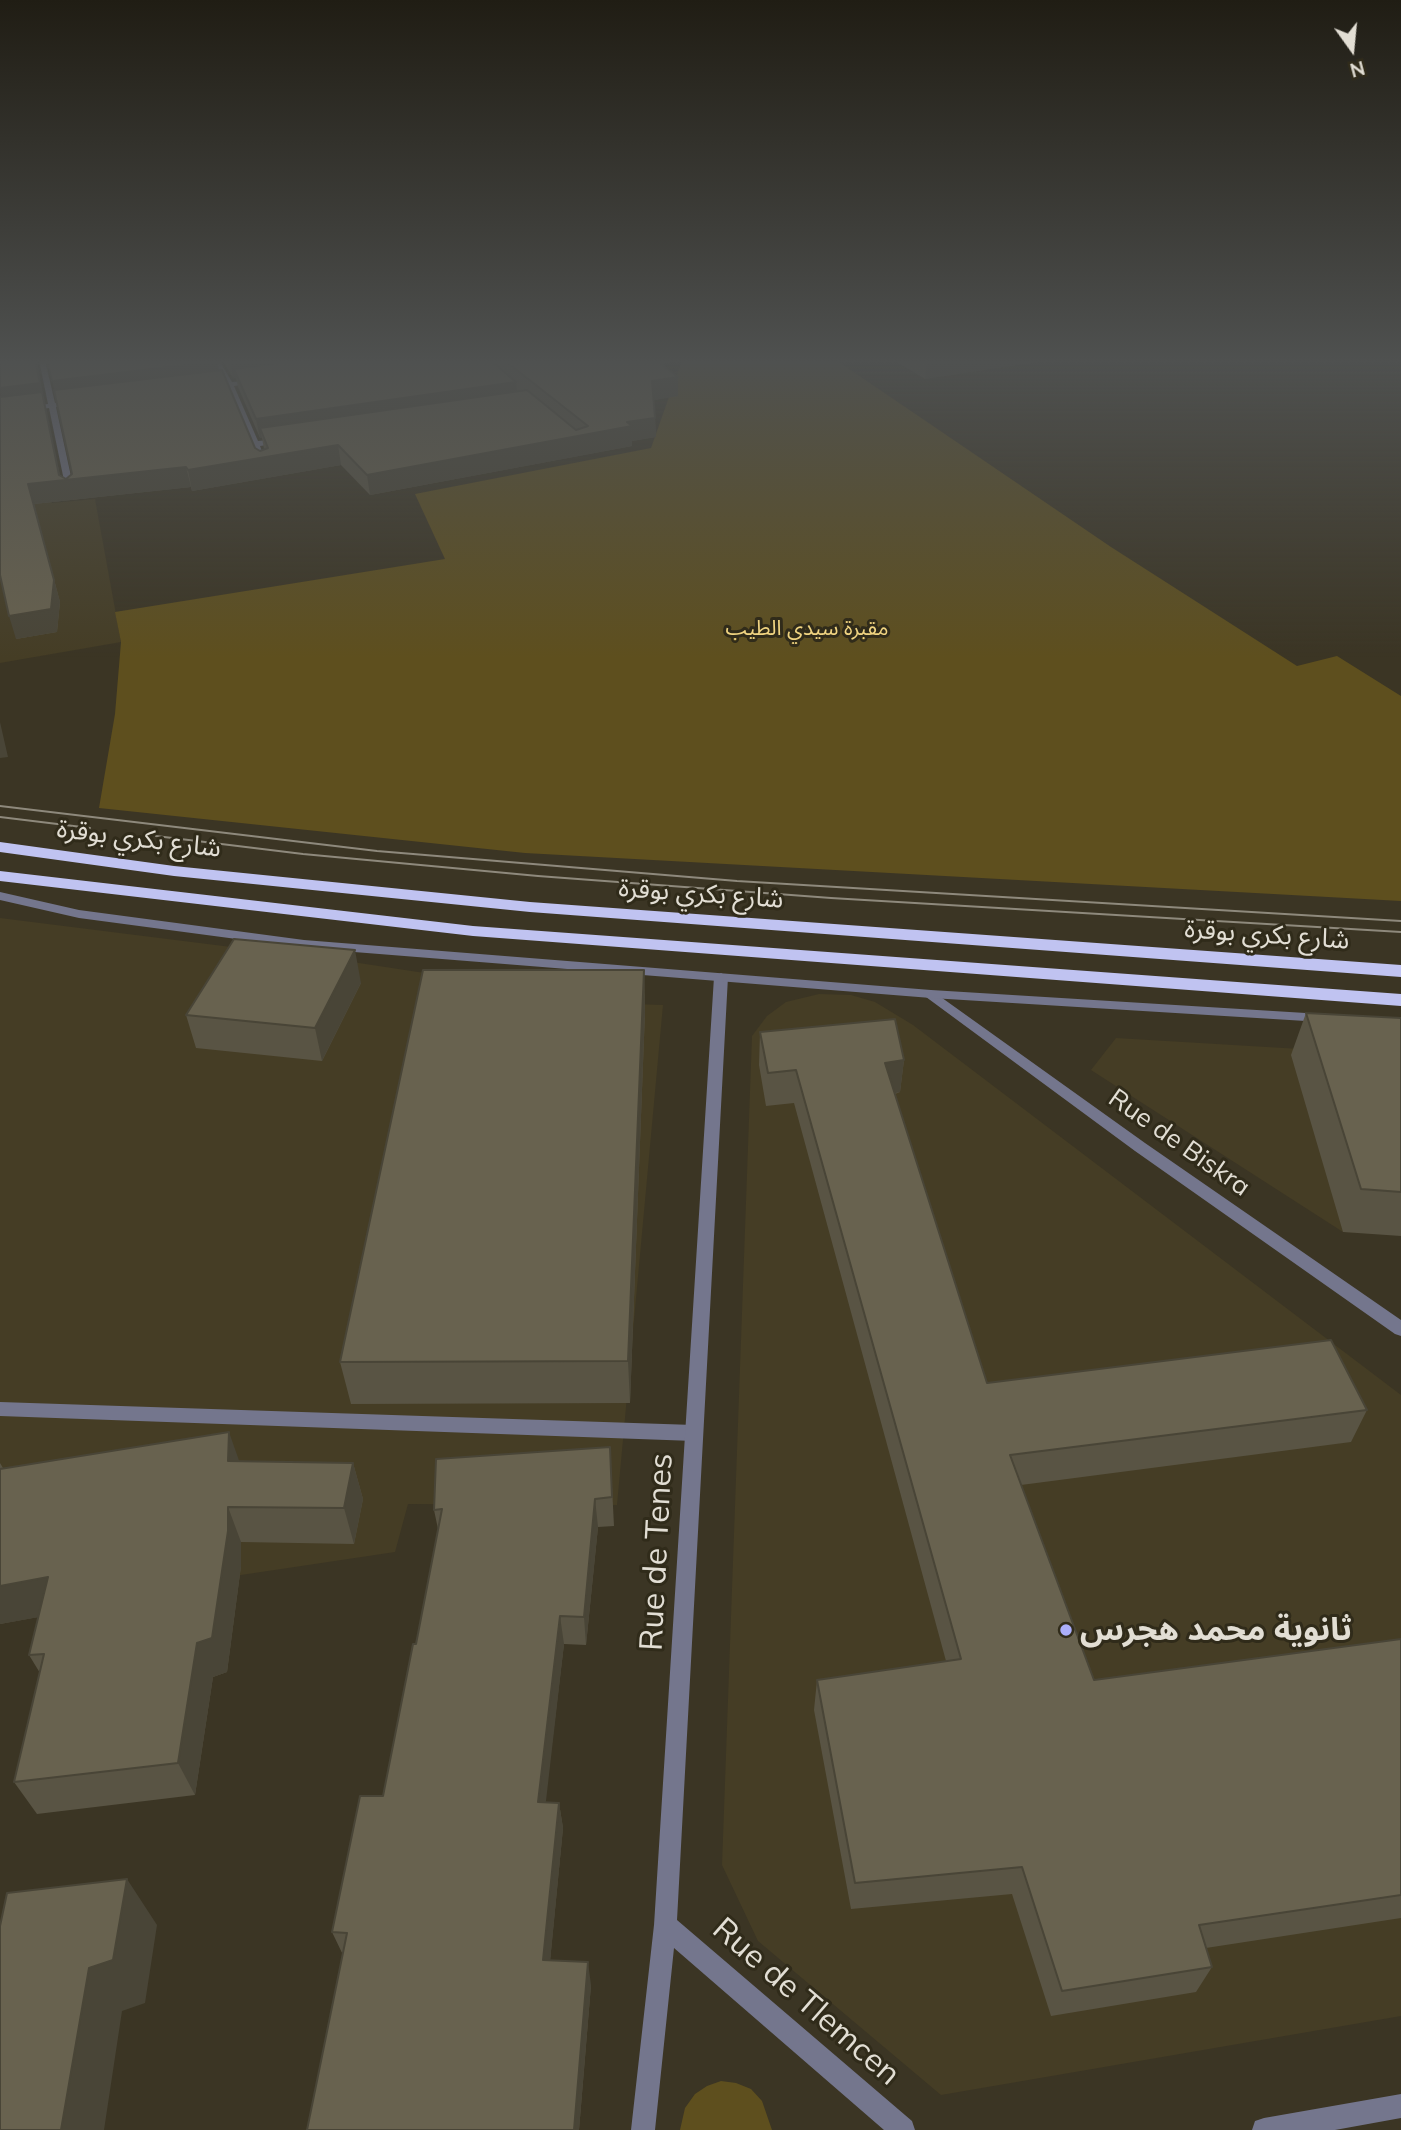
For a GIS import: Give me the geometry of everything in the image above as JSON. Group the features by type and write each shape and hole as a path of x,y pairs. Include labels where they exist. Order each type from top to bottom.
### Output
{"highway":[{"name":"شارع بكري بوقرة","path":"0,847 174,871 530,907 1401,971"},
{"name":"شارع بكري بوقرة","path":"0,876 473,931 1401,1000"}],"street":[{"path":"63,459 71,495"},
{"path":"0,896 79,914 304,944 931,993 1335,1019"},
{"name":"Rue de Tenes","path":"643,2130 665,1925 721,977"},
{"name":"Rue de Biskra","path":"931,993 1140,1147 1401,1329"},
{"path":"0,1409 694,1433"},
{"name":"Rue de Tlemcen","path":"665,1925 903,2130"},
{"path":"1264,2130 1401,2106"}],"shaded area":[{"path":"0,459 44,459 52,503 95,499 121,642 0,663"},
{"path":"0,918 451,977 445,998 663,1005 617,1505 408,1504 395,1552 0,1611"},
{"name":"ثانوية محمد هجرس","path":"819,994 851,995 875,1002 913,1025 1401,1395 1401,2016 941,2095 758,1941 722,1865 752,1036 767,1016 786,1002"},
{"path":"1116,1038 1401,1055 1401,1234 1343,1232 1091,1070"}],"green space":[{"name":"مقبرة سيدي الطيب","path":"593,459 982,459 1111,547 1297,666 1337,656 1401,696 1401,901 525,853 99,808 115,714 121,642 115,612 445,559 415,494"},
{"path":"721,2081 751,2089 762,2101 772,2130 680,2130 685,2108 695,2094"}],"building":[{"path":"0,459 56,459 59,475 66,479 72,474 69,459 252,459 188,470 186,467 28,484 54,580 51,609 9,616 0,575"},
{"path":"352,459 451,459 367,475"},
{"path":"234,939 355,950 315,1028 186,1015"},
{"path":"423,970 644,970 628,1361 340,1362"},
{"path":"1306,1013 1401,1018 1401,1192 1361,1189"},
{"path":"895,1019 904,1060 885,1063 987,1383 1331,1340 1367,1410 1010,1455 1094,1680 1401,1639 1401,1895 1199,1925 1212,1967 1062,1991 1022,1867 855,1883 817,1680 961,1659 796,1070 768,1073 760,1032"},
{"path":"229,1432 228,1461 353,1463 344,1508 228,1507 228,1531 212,1638 197,1643 178,1763 14,1782 44,1654 29,1655 48,1577 0,1586 0,1469"},
{"path":"610,1447 612,1497 595,1499 584,1617 560,1616 538,1802 559,1803 543,1960 588,1962 574,2130 307,2130 347,1933 332,1932 360,1796 383,1796 442,1509 434,1510 436,1459"},
{"path":"127,1879 113,1960 89,1968 61,2130 0,2130 0,1926 7,1893"}],"tram line":[{"path":"0,806 377,851 737,881 1401,921"},
{"path":"0,817 90,828"},
{"path":"156,836 303,854 538,876 831,898 1401,932"}],"place":[{"name":"ثانوية محمد هجرس","path":"1066,1630"}]}
